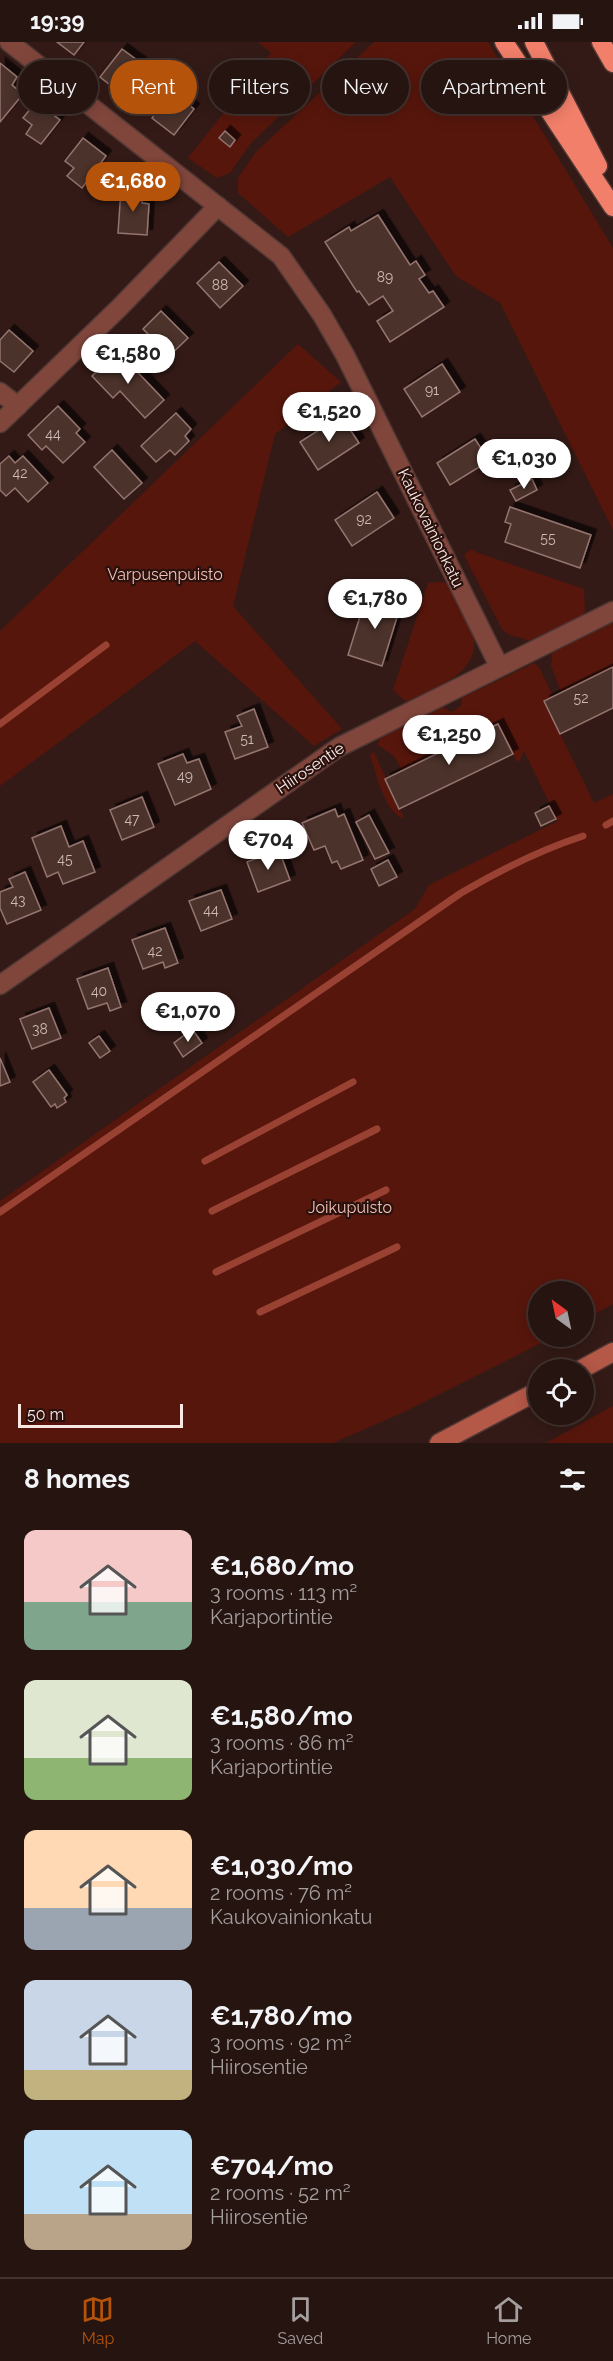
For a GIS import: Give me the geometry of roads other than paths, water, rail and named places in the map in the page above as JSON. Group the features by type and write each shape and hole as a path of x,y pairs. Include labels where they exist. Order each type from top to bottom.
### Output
{"highway":[{"path":"504,42 613,207"},
{"path":"534,42 613,195"},
{"path":"601,42 613,63"}],"main road":[{"path":"594,1362 613,1352"},
{"path":"439,1443 528,1396"}],"street":[{"name":"Kaukovainionkatu","path":"9,42 281,256 322,315 345,355 499,666"},
{"path":"0,423 120,307 218,206"},
{"path":"0,392 18,406"},
{"name":"Hiirosentie","path":"0,985 339,747 613,611"}],"waterway":[{"path":"0,724 106,645"},
{"path":"606,825 613,821"},
{"path":"0,1212 461,893 520,861 583,836"},
{"path":"205,1161 353,1082"},
{"path":"212,1211 377,1129"},
{"path":"216,1272 386,1190"},
{"path":"260,1312 397,1247"}],"park label":[{"name":"Varpusenpuisto","path":"165,574"},
{"name":"Joikupuisto","path":"350,1207"}]}
